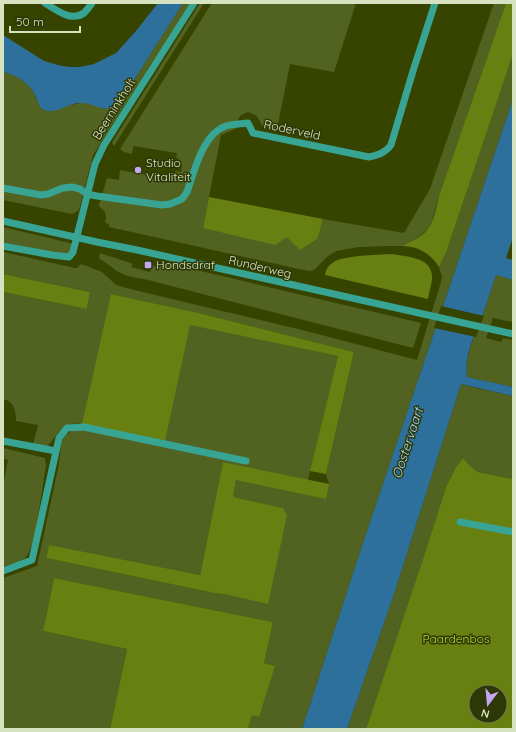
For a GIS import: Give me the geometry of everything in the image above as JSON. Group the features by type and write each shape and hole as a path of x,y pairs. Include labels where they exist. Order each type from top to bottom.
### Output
{"street":[{"path":"45,3 66,16 73,16 84,13 92,3"},
{"name":"Beerninkholt","path":"77,238 95,164 104,145 194,3"},
{"name":"Roderveld","path":"87,194 162,204 170,204 182,199 206,144 214,132 225,127 248,123 253,133 369,157 387,151 391,145 435,3"},
{"path":"3,188 41,195 63,188 72,187 80,189 87,194"},
{"name":"Runderweg","path":"3,221 513,334"},
{"path":"3,246 69,257 73,252 77,238"},
{"path":"3,570 32,560 59,438 67,428 84,427 246,461"},
{"path":"3,441 56,451"},
{"path":"460,522 513,532"}],"green space":[{"path":"183,3 190,3 93,155 79,210 72,214 3,200 3,72 9,73 24,82 32,90 37,101 67,106 86,103 105,109 120,102"},
{"path":"200,3 204,3 114,146 112,143 113,141"},
{"path":"212,3 356,3 334,72 290,64 277,129 263,127 257,116 248,112 241,115 236,122 220,125 205,139 202,145 196,172 204,152 211,140 221,131 237,128 221,135 203,228 287,237 318,238 323,219 404,233 430,189 494,3 506,3 439,196 431,224 428,229 418,237 402,246 359,247 336,251 328,256 315,269 310,271 109,227 109,224 105,222 105,212 99,206 107,178 119,180 120,170 173,180 175,171 181,172 182,165 178,165 179,159 176,158 177,153 133,146 132,154 124,152 120,149"},
{"path":"506,3 513,3 513,54 446,253 439,267 432,258 419,249 402,246 423,234 432,222 439,196"},
{"path":"513,54 513,99 362,546 302,729 248,729 252,715 259,716 274,666 264,663 273,622 54,578 43,631 127,649 110,729 3,729 3,578 37,566 58,469 62,441 66,435 81,424 70,424 65,426 48,446 33,445 38,425 16,421 14,407 10,402 3,399 3,292 87,309 90,292 3,274 3,252 75,268 81,264 102,272 116,285 130,289 306,331 417,360 441,282 442,276 439,267 446,253","holes":["111,294 199,313 354,352 326,474 329,484 236,480 233,497 283,508 229,595 46,558 49,546 200,575 223,462 308,480 338,356 189,324"]},
{"path":"209,197 323,219 318,238 300,250 287,237 275,245 203,228"},
{"path":"3,227 74,244 70,251 65,255 3,242"},
{"path":"100,253 133,264 131,267 150,272 152,266 175,265 421,323 413,348 129,276 117,271 99,258"},
{"path":"392,254 412,257 424,262 429,267 432,272 432,280 428,299 325,275 330,265 342,259"},
{"path":"3,274 90,292 87,309 3,292"},
{"path":"496,275 513,280 513,322 493,318 486,338 501,342 503,338 513,340 513,387 467,377 469,352"},
{"path":"111,294 199,313 354,352 326,474 310,471 338,356 190,325 165,441 82,424"},
{"path":"461,384 513,396 513,479 478,472 463,458 456,467 446,487 366,729 347,729 393,597"},
{"path":"3,448 45,458 46,466 41,499 29,551 24,559 3,567 3,486 8,460 3,458"},
{"name":"Paardenbos","path":"463,458 478,472 513,479 513,729 366,729 423,559 446,487 456,467"},
{"path":"223,462 329,484 326,499 236,480 233,497 283,508 287,515 268,604 46,558 49,545 200,575"},
{"path":"54,578 273,622 264,663 275,666 259,717 252,715 248,729 110,729 127,649 43,631"}],"water":[{"path":"158,3 183,3 120,102 115,106 105,109 86,103 80,103 53,111 44,110 27,84 13,75 3,72 3,35 44,61 69,67 80,67 94,64 116,53"},
{"name":"Oostervaart","path":"513,99 513,237 506,258 513,260 513,280 496,275 471,343 467,360 467,377 513,387 513,396 461,384 393,597 347,729 302,729 362,546"}],"pier":[{"path":"441,306 484,316 476,337 434,328"}],"place":[{"name":"Studio Vitaliteit","path":"138,170"},
{"name":"Hondsdraf","path":"148,265"}]}
